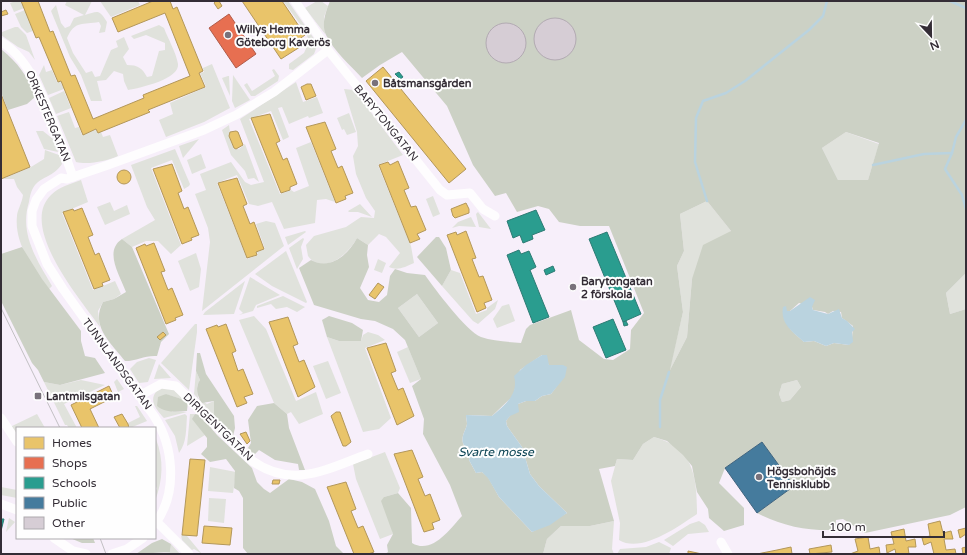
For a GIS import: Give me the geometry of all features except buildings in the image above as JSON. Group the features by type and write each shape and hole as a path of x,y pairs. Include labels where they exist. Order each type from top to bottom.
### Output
{"street":[{"name":"BARYTONGATAN","path":"294,1 328,50 440,190 447,195 470,193 484,209 495,216"},
{"name":"ORKESTERGATAN","path":"1,42 22,58 35,80 70,178"},
{"name":"TUNNLANDSGATAN","path":"156,523 166,502 169,491 169,450 161,428 54,277 44,257 36,233 38,210 42,200 51,190 70,178 180,139 224,121 274,92 328,50"},
{"name":"DIRIGENTGATAN","path":"139,396 161,384 167,383 176,386 251,460 265,469 284,475 310,475 368,454"},
{"path":"1,418 16,440"},
{"path":"1,504 16,510"},
{"path":"156,523 189,554"},
{"path":"55,539 73,551 86,554"},
{"path":"115,553 135,545 143,539"},
{"path":"721,542 728,554"}],"shaded area":[{"path":"21,1 24,8 14,12 10,3"},
{"path":"67,1 92,1 85,15 98,12 107,22 105,32 99,33 101,26 99,22 80,24 73,28 67,38 73,53 86,73 92,71 95,77 100,76 111,50 118,47 116,41 124,37 129,49 123,57 127,65 139,68 147,77 152,76 159,51 165,50 165,43 146,35 134,39 131,36 159,25 164,28 174,50 178,64 177,69 173,74 158,82 128,90 123,74 114,71 106,80 97,81 102,101 91,101 81,75 70,57 51,11 56,5 61,23 65,28 70,26 74,18 84,15 65,5"},
{"path":"100,1 138,1 140,5 111,17"},
{"path":"283,1 288,1 315,40 317,46 314,54 293,70 289,69 289,64 304,53 309,42 306,32"},
{"path":"317,1 321,1 328,6 324,17 325,34 305,8"},
{"path":"330,1 966,1 966,273 946,293 950,314 966,309 966,507 950,515 865,533 843,519 836,520 835,530 815,530 795,527 766,518 757,513 794,486 762,442 725,468 719,483 744,508 744,525 724,531 709,518 708,509 697,492 692,466 683,455 667,441 654,437 643,444 633,460 617,459 615,466 599,469 614,521 590,526 561,526 547,539 543,554 385,554 388,552 387,545 393,534 381,501 384,497 398,493 411,508 412,543 419,546 427,546 440,539 462,516 450,485 423,434 424,419 412,386 421,379 405,340 393,329 375,321 361,319 314,305 299,268 311,260 318,263 325,263 338,259 349,250 357,238 368,245 367,255 369,267 360,288 368,300 379,302 387,295 390,276 395,269 407,273 425,275 451,309 467,327 475,333 481,337 490,339 521,343 526,329 530,325 571,310 579,340 604,359 613,360 630,349 631,330 644,313 609,226 580,226 559,222 549,209 538,206 517,212 506,193 495,196 473,165 447,106 402,52 362,78 338,52 329,41 324,26","holes":["846,132 879,143 868,180 838,180 822,148","707,201 731,231 703,245 692,279 687,337 670,370 683,312 677,266 684,251 680,214","417,294 438,323 419,337 398,308","799,303 812,307 813,310 828,314 833,311 841,312 842,318 853,326 852,338 849,345 834,343 826,346 814,341 804,342 789,326 787,311 790,311","542,355 549,365 554,366 557,386 551,394 542,396 535,401 526,401 518,404 506,421 507,426 522,447 530,474 539,486 567,513 532,532 499,497 488,477 482,472 476,473 469,460 470,455 464,445 463,440 463,435 467,424 466,415 492,416 513,396 520,370","797,380 801,387 790,400 782,402 779,394 782,384"]},
{"path":"25,10 33,31 27,33 21,27 15,14"},
{"path":"18,27 26,35 35,60 29,52 18,47 1,35 1,29 2,32"},
{"path":"1,49 22,70 35,97 27,104 8,110 1,92"},
{"path":"212,64 230,108 204,122 166,137 159,120 173,114 170,103 206,87 200,73 204,72 203,68"},
{"path":"44,65 46,72 52,70 57,82 60,81 64,89 48,95 39,75"},
{"path":"274,69 279,76 278,81 255,96 251,96 244,85 247,83 252,91 275,76 272,70"},
{"path":"233,75 250,100 235,108 232,101"},
{"path":"229,76 230,96 222,78"},
{"path":"296,82 303,102 317,97 323,113 309,118 308,116 289,124 282,107 278,108 289,137 283,140 271,111 249,119 280,194 291,190 294,192 309,186 296,148 311,142 335,202 326,199 317,200 315,223 284,229 272,202 258,206 249,204 237,175 217,183 247,259 258,255 257,252 265,249 256,224 266,221 275,223 284,246 202,311 210,242 208,228 195,194 206,190 200,174 231,162 245,182 251,185 264,182 240,119"},
{"path":"344,89 354,90 403,155 378,165 411,246 414,263 405,267 395,269 389,267 400,253 386,237 379,234 368,245 357,238 342,256 328,263 321,264 314,262 308,256 306,245 314,236 346,227 361,217 374,218 375,211 366,198 356,174 353,156 358,146 357,132"},
{"path":"64,91 71,108 56,114 49,98"},
{"path":"69,112 75,128 79,127 82,135 96,130 98,133 101,132 103,137 110,135 118,156 97,162 76,162 57,116"},
{"path":"349,113 356,132 347,135 344,129 342,130 337,118"},
{"path":"229,125 229,136 234,149 239,149 245,144 259,182 254,178 248,179 245,171 231,155 222,130"},
{"path":"36,131 43,131 53,139 58,152 44,149"},
{"path":"846,132 879,144 868,180 838,180 822,148"},
{"path":"199,139 183,158 179,146"},
{"path":"175,149 190,184 189,186 184,189 172,160 151,168 181,245 171,254 158,241 146,241 132,247 122,239 155,220 147,207 131,165"},
{"path":"45,150 59,155 62,164 55,172 38,182 34,187 30,195 26,225 35,256 52,286 49,289 31,264 18,236 17,214 23,195 17,187 14,179 2,179 31,167 44,159"},
{"path":"201,154 206,168 192,174 187,160"},
{"path":"81,180 88,202 62,213 93,290 115,281 121,294 114,299 103,302 98,311 100,327 67,282 56,263 47,244 42,225 43,209 51,195 69,184"},
{"path":"433,196 440,214 433,217 426,199"},
{"path":"707,201 731,231 692,279 687,337 669,372 683,312 677,266 684,251 680,214"},
{"path":"110,202 114,211 127,205 130,214 105,225 97,207"},
{"path":"360,204 372,217 358,212 348,211"},
{"path":"478,212 491,229 479,227 476,214"},
{"path":"471,217 476,227 459,226 452,228 458,222"},
{"path":"305,231 306,232 288,245 285,237"},
{"path":"436,237 439,237 446,248 451,270 442,286 417,257"},
{"path":"303,238 301,247 303,259 297,269 289,248"},
{"path":"122,239 132,247 169,334 161,342 157,356 149,356 125,361 108,341 101,326 99,319 103,302 114,299 126,292 117,270 114,256 114,250"},
{"path":"22,247 42,279 81,331 81,341 85,356 95,358 105,373 60,385 44,382 38,370 32,363 1,301 1,254"},
{"path":"286,251 307,302 306,303 272,286 255,274"},
{"path":"196,253 201,269 199,287 190,291 178,261"},
{"path":"378,259 386,263 382,273 374,270"},
{"path":"451,270 460,273 476,314 487,310 487,308 498,300 495,309 478,324 473,321 442,286"},
{"path":"966,273 966,309 950,314 946,293"},
{"path":"250,277 280,295 256,305 253,311 239,315 243,313 239,309"},
{"path":"245,281 234,314 203,315 205,312"},
{"path":"417,294 438,323 419,337 398,308"},
{"path":"283,296 305,307 297,312 287,307 276,309 271,304 257,308 257,306"},
{"path":"509,304 515,321 497,328 493,319 502,306"},
{"path":"254,316 266,329 296,401 316,392 323,414 299,424 291,412 287,414 274,403 239,320"},
{"path":"329,316 352,323 363,330 361,341 339,341 327,337 322,320"},
{"path":"195,324 197,324 197,332 189,390 161,363"},
{"path":"368,332 378,335 385,340 365,348 391,418 379,429 363,432 327,337 339,341 361,341 363,335"},
{"path":"408,347 421,379 410,383 397,352"},
{"path":"197,353 200,353 206,374 234,416 235,428 233,436 214,416 214,401 202,403 199,397 197,389 200,380 196,371"},
{"path":"149,358 156,360 148,382 139,383 130,369 137,362"},
{"path":"328,361 341,393 326,399 313,366"},
{"path":"159,364 171,378 154,379"},
{"path":"196,371 200,380 197,386 198,398 207,404 214,401 214,416 194,394"},
{"path":"117,379 124,389 118,392 114,382"},
{"path":"81,380 105,385 64,404 76,427 68,427 65,425 44,382 60,385"},
{"path":"797,380 801,387 790,400 782,402 779,394 782,384"},
{"path":"160,388 171,388 188,401 165,394 172,412 187,412 164,418 155,407 153,399 156,392"},
{"path":"166,394 188,401 187,411 167,411 157,406 158,397"},
{"path":"274,403 287,414 289,428 305,470 299,470 298,464 275,460 259,450 254,455 248,448 251,443 248,420 257,406"},
{"path":"135,406 137,406 147,421 130,427 128,423 140,417"},
{"path":"37,414 44,427 16,427 16,435 10,427"},
{"path":"185,414 187,416 186,435 182,449 179,453 175,436 165,420"},
{"path":"190,414 195,414 193,419 205,435 187,446"},
{"path":"195,414 200,415 217,435 252,468 257,482 270,493 289,479 302,482 315,489 329,521 336,546 344,554 248,554 243,548 243,498 239,491 234,488 235,471 226,459 210,462 201,454 207,447 207,438 192,419"},
{"path":"654,437 678,448 685,456 694,476 697,514 660,537 638,544 628,543 619,540 620,523 611,481 617,459 633,460 643,444"},
{"path":"156,439 159,447 162,470 156,498"},
{"path":"385,452 400,488 398,493 384,497 393,534 380,539 356,479 353,464"},
{"path":"210,467 236,472 233,493 208,491"},
{"path":"1,487 16,490 16,498 1,495"},
{"path":"209,498 226,499 224,523 208,521"},
{"path":"9,518 15,522 6,532"},
{"path":"614,521 612,549 614,554 543,554 547,539 561,526 590,526"},
{"path":"699,521 705,525 709,532 688,534 673,546 664,540 690,524"},
{"path":"181,535 187,536 202,554 194,549 192,550 182,540"},
{"path":"72,539 93,539 95,543 82,543"},
{"path":"162,539 171,544 170,552 136,554 152,543"},
{"path":"659,542 671,548 669,554 617,554 620,549 646,547"},
{"path":"171,544 180,554 157,554 170,552"}],"water":[{"path":"810,297 815,300 812,307 813,310 828,314 839,309 842,318 855,329 852,332 853,342 849,345 834,343 826,346 814,341 804,342 788,327 783,318 783,307 786,306 787,311 790,311"},
{"name":"Svarte mosse","path":"542,355 547,355 549,365 563,365 567,367 565,377 551,394 542,396 535,401 526,401 518,404 519,412 510,416 506,421 507,426 522,447 530,474 539,486 567,513 550,525 532,532 499,497 488,478 482,472 476,473 469,460 470,455 463,443 463,438 467,424 466,415 492,416 502,408 513,394 515,382 514,376 526,365"}],"waterway":[{"path":"707,201 695,162 696,118 703,101 726,93 745,81 809,30 823,16 827,1"},
{"path":"950,1 966,8"},
{"path":"966,120 956,137 952,153 945,169 962,195 966,209"},
{"path":"873,165 924,154 952,153"},
{"path":"660,427 660,400 669,372"}],"tram line":[{"path":"1,308 60,427"},
{"path":"100,539 106,554"}],"place":[{"name":"Willys Hemma Göteborg Kaverös","path":"228,35"},
{"name":"Båtsmansgården","path":"375,83"},
{"name":"Barytongatan 2 förskola","path":"573,287"},
{"name":"Lantmilsgatan","path":"38,396"},
{"name":"Högsbohöjds Tennisklubb","path":"759,477"}]}
